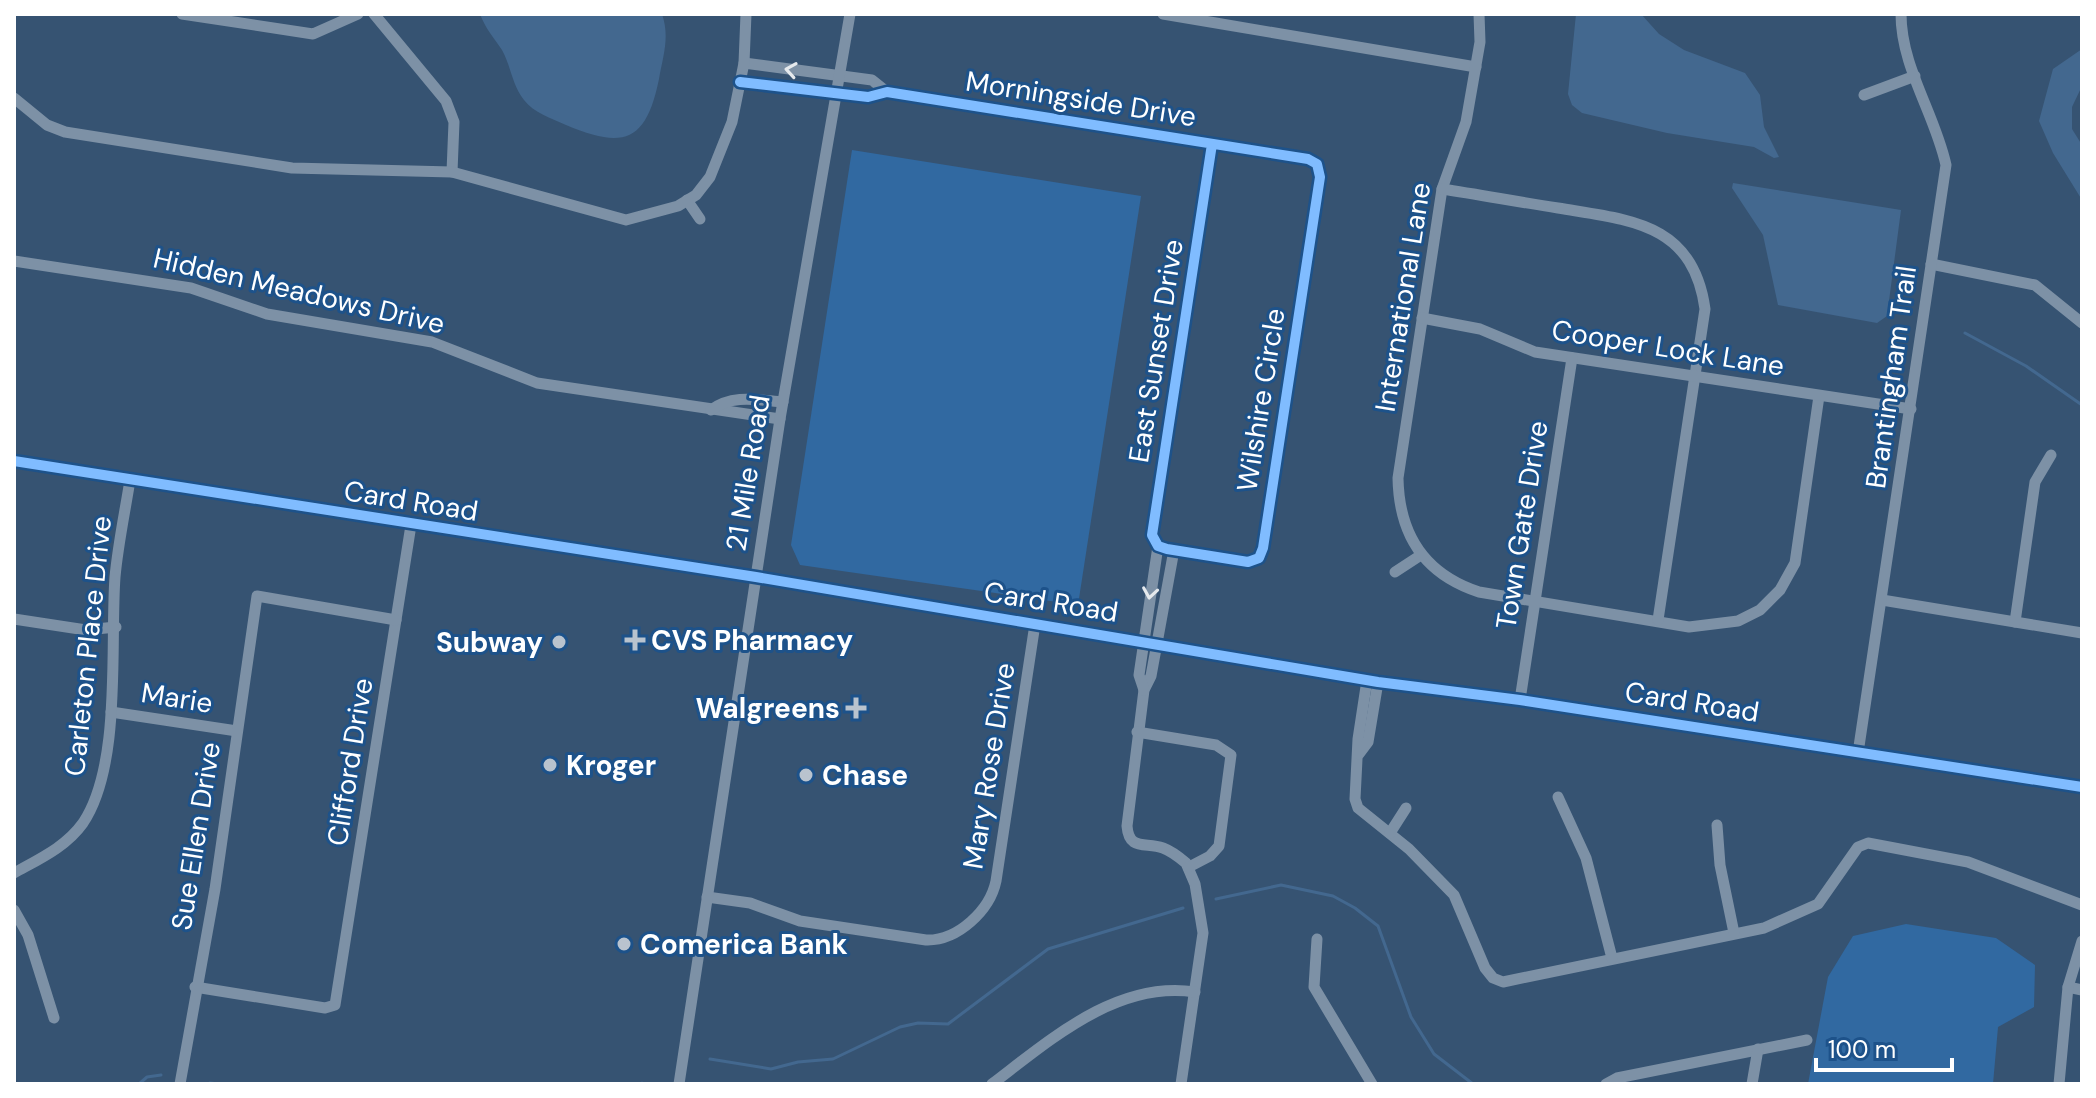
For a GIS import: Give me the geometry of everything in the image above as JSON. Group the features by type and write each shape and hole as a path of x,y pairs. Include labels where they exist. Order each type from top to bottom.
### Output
{"street":[{"path":"182,14 233,18 313,34 358,14"},
{"path":"374,14 446,101 454,122 452,172"},
{"path":"14,98 47,125 65,132 292,168 452,172 626,220 654,215 687,200 710,177 732,122 744,63 746,14"},
{"name":"21 Mile Road","path":"679,1084 780,419 850,14"},
{"path":"1163,14 1476,67"},
{"name":"International Lane","path":"1479,14 1476,67 1462,137 1442,189 1398,478 1400,512 1411,541 1433,569 1465,587 1689,627 1738,621 1760,610 1780,590 1795,563 1819,396"},
{"name":"Brantingham Trail","path":"1858,753 1946,165 1939,134 1905,44 1901,14"},
{"name":"Morningside Drive","path":"744,63 872,80 887,92"},
{"path":"1864,95 1915,76"},
{"name":"Morningside Drive","path":"740,82 836,95 868,97 887,92 1308,159 1317,164"},
{"name":"East Sunset Drive","path":"1144,690 1139,675 1158,546 1152,530 1212,144"},
{"name":"Wilshire Circle","path":"1174,550 1248,562 1255,561 1262,554 1318,193 1321,170 1317,164"},
{"path":"1442,189 1627,218 1659,231 1688,260 1702,289 1705,309 1658,620"},
{"path":"687,200 700,219"},
{"name":"Hidden Meadows Drive","path":"14,261 191,288 267,314 432,342 537,383 780,419"},
{"path":"1931,264 2035,285 2082,323"},
{"name":"Cooper Lock Lane","path":"1422,318 1480,329 1535,352 1911,409"},
{"name":"Town Gate Drive","path":"1520,700 1572,358"},
{"name":"Hidden Meadows Drive","path":"711,410 724,400 741,398 783,402"},
{"path":"2015,622 2035,482 2051,455"},
{"name":"Card Road","path":"14,461 756,577 1372,681 1520,700 2082,787"},
{"name":"Carleton Place Drive","path":"14,873 69,839 91,810 101,778 111,712 116,627 115,578 130,480"},
{"name":"Clifford Drive","path":"195,987 325,1008 335,1005 411,525"},
{"path":"1158,546 1174,550 1151,676 1144,690 1127,826 1130,840 1136,845 1164,848 1189,867 1203,922 1181,1084"},
{"path":"1395,572 1421,555"},
{"name":"Sue Ellen Drive","path":"180,1084 215,889 257,596 396,620"},
{"path":"1882,600 2082,633"},
{"path":"14,619 86,630 116,627"},
{"name":"Mary Rose Drive","path":"707,897 750,903 800,921 932,940 958,931 981,911 996,881 1035,624"},
{"path":"1372,681 1355,799 1363,814 1390,833 1454,895 1485,968 1493,978 1509,981 1764,928 1815,906 1842,874 1858,847 1868,843 1968,862 2082,905"},
{"name":"Marie","path":"111,712 237,731"},
{"path":"1137,732 1216,745 1231,755 1219,846 1210,856 1189,867"},
{"path":"1558,797 1586,858 1612,958"},
{"path":"1390,833 1406,808"},
{"path":"1717,825 1720,865 1734,933"},
{"path":"14,910 28,935 54,1018"},
{"path":"1317,939 1314,987 1372,1084"},
{"path":"2059,1084 2068,987 2082,941"},
{"path":"2068,987 2082,990"},
{"path":"992,1084 1075,1023 1101,1009 1166,989 1195,992"},
{"path":"1611,1081 1807,1040"},
{"path":"1752,1084 1758,1049"}],"shaded area":[{"path":"480,14 662,14 665,46 654,100 647,117 629,135 617,138 586,133 538,112 520,94 502,50"},
{"path":"1576,14 1641,14 1659,34 1684,50 1745,73 1760,95 1764,127 1779,157 1774,158 1754,147 1667,133 1582,113 1572,105 1568,94"},
{"path":"2082,49 2082,86 2072,107 2072,129 2082,145 2082,200 2053,153 2039,121 2053,69"},
{"path":"852,150 1141,196 1078,605 800,565 791,545"},
{"path":"1733,183 1901,210 1887,316 1877,323 1778,305 1763,235 1732,188"},
{"path":"1906,924 1996,938 2035,965 2034,1007 1998,1027 1993,1084 1808,1084 1828,977 1853,936"}],"waterway":[{"path":"1965,333 2026,366 2082,405"},
{"path":"1216,899 1281,885 1333,896 1355,908 1378,926 1411,1017 1434,1054 1473,1084"},
{"path":"710,1059 771,1069 798,1062 833,1059 900,1027 918,1023 948,1024 1048,949 1183,908"},
{"path":"139,1084 147,1077 161,1075"},
{"path":"210,1083 219,1084"}],"cycle path":[{"path":"740,82 868,97 887,92 1308,159 1317,164 1320,177 1263,548 1259,558 1248,562 1167,549 1158,546 1152,535 1212,144"},
{"path":"14,461 756,577 1378,682 1520,700 2082,787"}],"place":[{"name":"CVS Pharmacy","path":"635,640"},
{"name":"Subway","path":"559,642"},
{"name":"Walgreens","path":"856,708"},
{"name":"Kroger","path":"550,765"},
{"name":"Chase","path":"806,775"},
{"name":"Comerica Bank","path":"624,944"}]}
